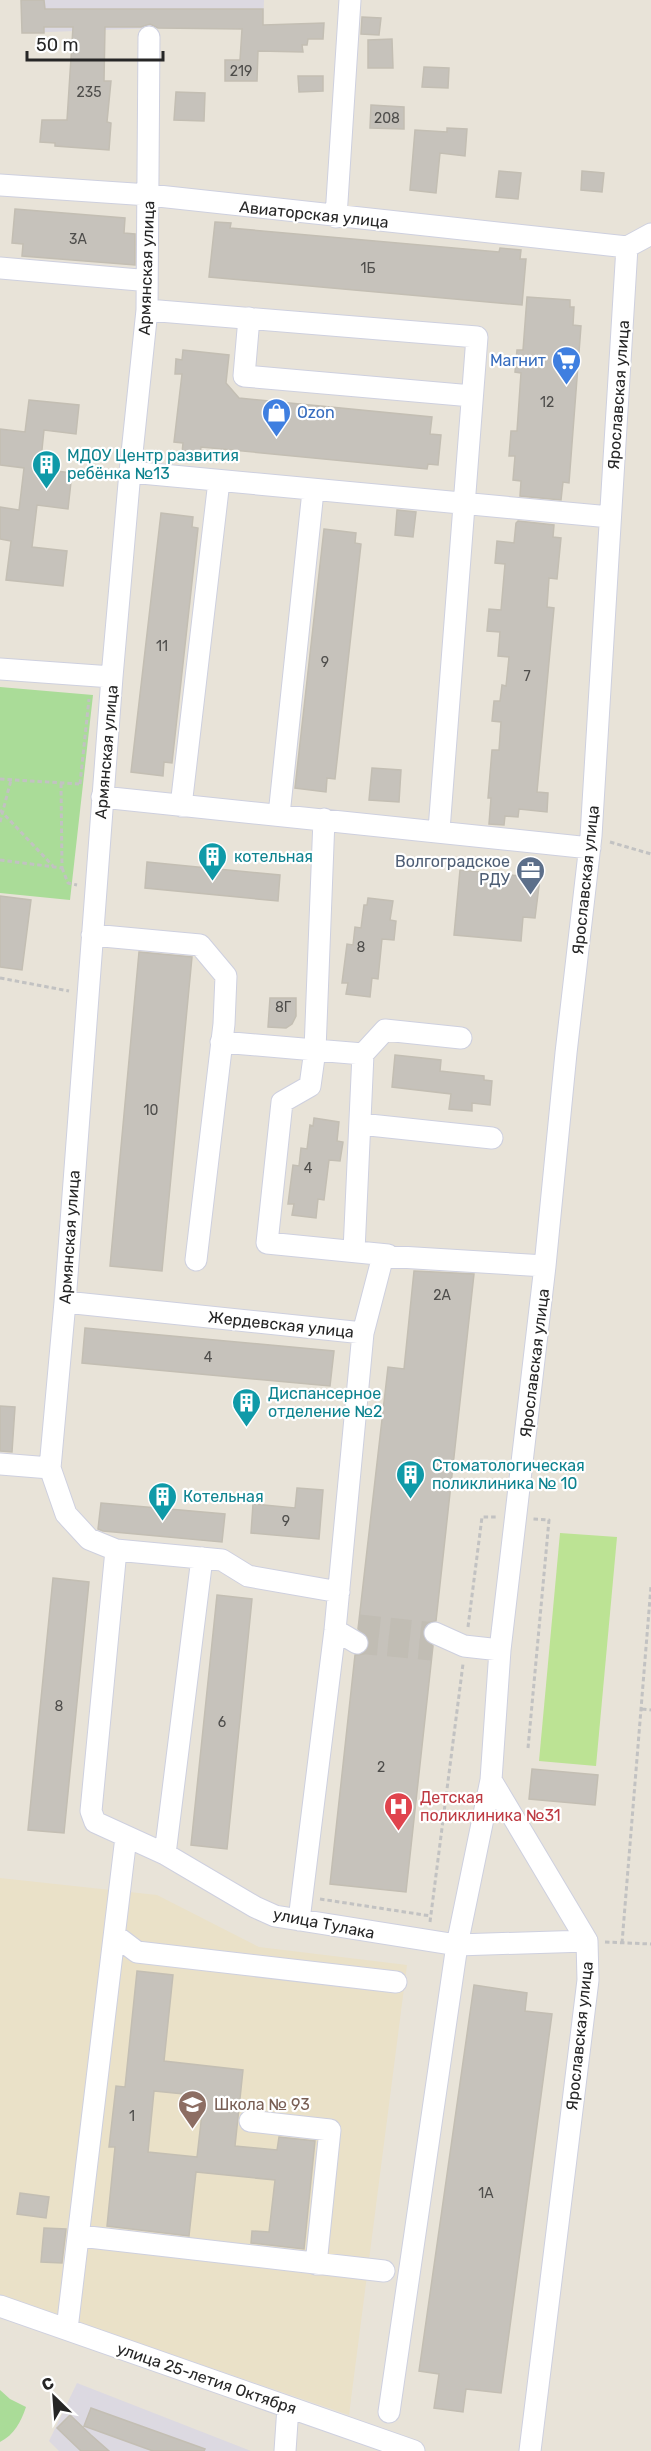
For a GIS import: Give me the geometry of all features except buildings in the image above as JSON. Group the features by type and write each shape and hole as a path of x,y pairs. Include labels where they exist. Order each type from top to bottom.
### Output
{"street":[{"path":"336,216 350,0"},
{"name":"Армянская улица","path":"50,1468 65,1302 112,677 147,310 149,37"},
{"name":"Авиаторская улица","path":"0,185 149,195 627,247"},
{"path":"627,247 651,234"},
{"name":"Ярославская улица","path":"530,2451 588,1980 587,1941 491,1780 500,1650 546,1266 591,842 627,247"},
{"path":"0,268 139,280"},
{"path":"147,310 477,337 439,830"},
{"path":"249,318 244,376 472,396"},
{"path":"130,472 313,491 610,517"},
{"path":"181,806 219,481"},
{"path":"279,815 313,491"},
{"path":"0,669 112,677"},
{"path":"102,797 439,830 591,842"},
{"path":"324,819 315,1050 310,1086 282,1102 267,1243 388,1255 546,1266"},
{"path":"92,935 200,945 226,976 221,1042 196,1260"},
{"path":"354,1251 363,1054 385,1030 461,1038"},
{"path":"221,1042 363,1054"},
{"path":"360,1124 492,1138"},
{"name":"Жердевская улица","path":"65,1302 363,1333 383,1256 388,1255"},
{"path":"299,1920 336,1630 363,1333"},
{"path":"0,1464 50,1468 66,1514 89,1539 116,1550 222,1560 248,1576 339,1592"},
{"name":"улица Тулака","path":"116,1550 91,1811 95,1822 165,1854 255,1908 275,1916 457,1945 587,1941"},
{"path":"165,1854 202,1558"},
{"path":"336,1630 358,1634"},
{"path":"434,1641 500,1650"},
{"path":"389,2412 457,1945 491,1780"},
{"path":"67,2329 116,1936 126,1837"},
{"path":"116,1936 137,1952 396,1982"},
{"path":"250,2121 330,2130 316,2264"},
{"path":"80,2236 384,2271"},
{"name":"улица 25-летия Октября","path":"0,2306 403,2449"},
{"path":"285,2451 288,2407"}],"path":[{"path":"0,779 80,784 90,691"},
{"path":"0,822 1,811 11,780"},
{"path":"0,860 62,868 61,783"},
{"path":"1,811 54,867"},
{"path":"591,842 651,854"},
{"path":"0,978 88,995"},
{"path":"427,1942 482,1517"},
{"path":"528,1748 549,1520"},
{"path":"622,1943 651,1586"},
{"path":"642,1709 651,1710"},
{"path":"302,1896 431,1916"},
{"path":"587,1941 651,1944"}],"shaded area":[{"path":"21,0 264,0 263,29 155,28 22,33"},
{"name":"Школа № 93","path":"0,1878 157,1895 259,1947 407,1965 349,2415 0,2296"},
{"path":"77,2383 251,2451 59,2451 49,2441"}],"green space":[{"path":"0,687 93,695 70,900 0,893"},
{"path":"560,1533 617,1537 596,1766 539,1761"},
{"path":"0,2390 10,2399 26,2407 16,2428 0,2442"}],"tunnel":[{"path":"359,1625 435,1633"},
{"path":"357,1643 432,1650"}],"place":[{"name":"Магнит","path":"567,386"},
{"name":"Ozon","path":"276,438"},
{"name":"МДОУ Центр развития ребёнка №13","path":"46,490"},
{"name":"котельная","path":"213,882"},
{"name":"Волгоградское РДУ","path":"531,896"},
{"name":"Диспансерное отделение №2","path":"247,1428"},
{"name":"Стоматологическая поликлиника № 10","path":"411,1500"},
{"name":"Котельная","path":"162,1522"},
{"name":"Детская поликлиника №31","path":"399,1832"},
{"name":"Школа № 93","path":"193,2130"}]}
